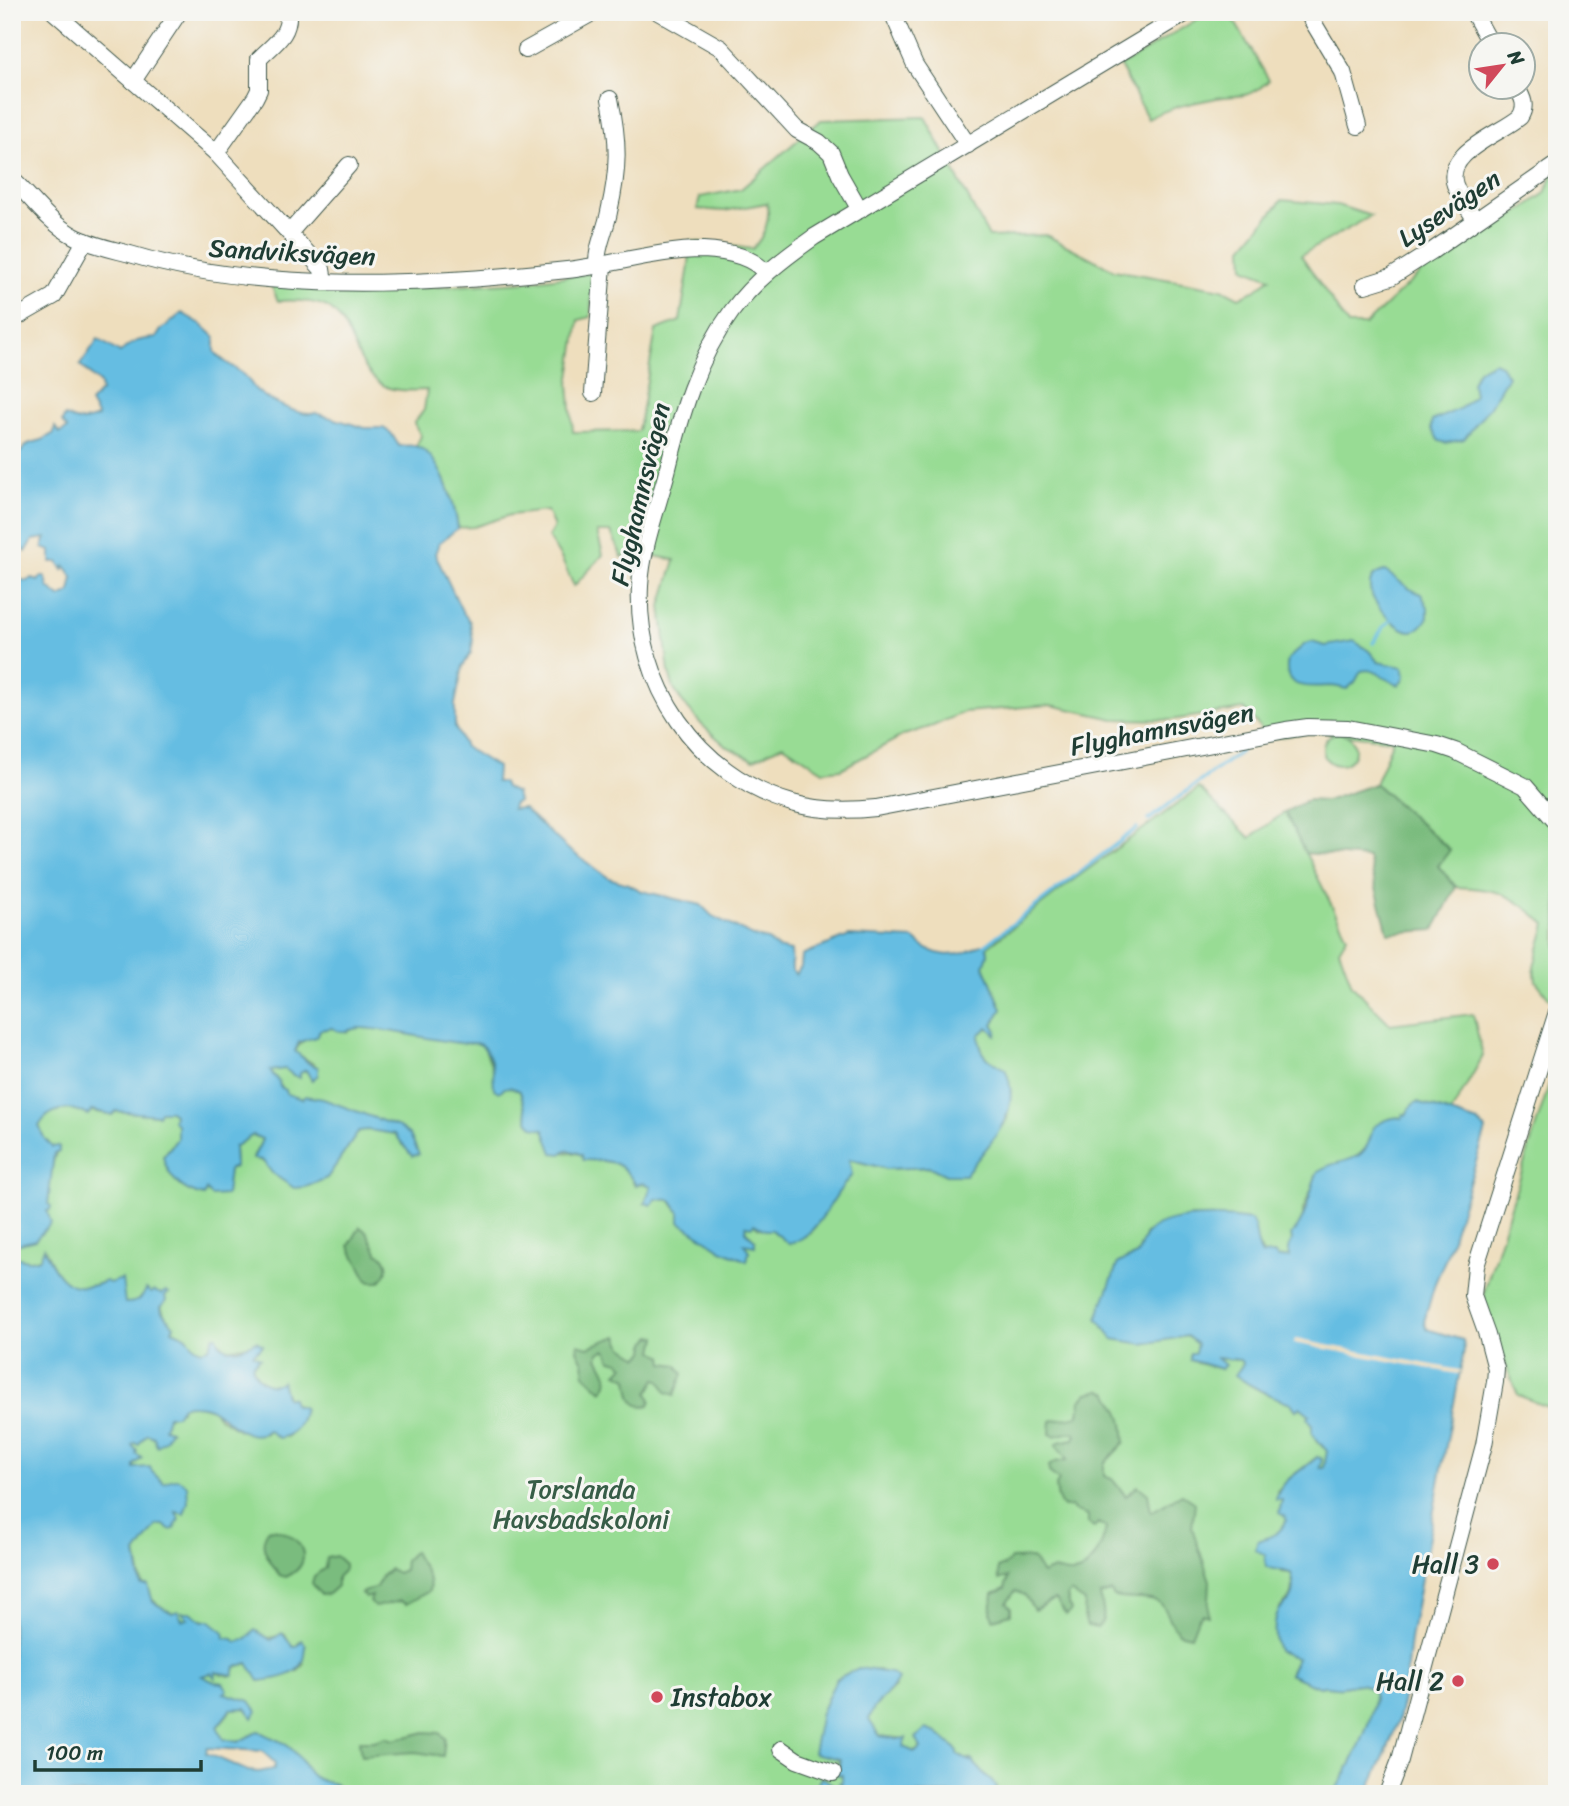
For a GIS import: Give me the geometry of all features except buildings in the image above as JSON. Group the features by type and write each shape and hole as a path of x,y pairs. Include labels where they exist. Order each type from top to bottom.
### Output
{"street":[{"path":"54,12 216,153 322,269 324,282"},
{"path":"133,81 179,12"},
{"path":"216,153 259,90 259,59 285,34 288,12"},
{"path":"526,50 594,12"},
{"path":"658,12 721,48 797,130 819,142 831,153 860,210"},
{"path":"892,12 915,65 968,145"},
{"name":"Flyghamnsvägen","path":"1188,12 814,237 766,273 733,310 699,367 678,429 651,530 640,585 640,615 646,650 662,695 686,733 725,769 757,789 794,804 830,809 864,809 1286,730 1334,727 1437,745 1455,751 1525,786 1557,822"},
{"path":"1307,12 1343,72 1358,125"},
{"path":"1473,12 1484,32"},
{"path":"593,393 600,265 618,153 610,99"},
{"path":"1475,219 1455,185 1454,167 1462,155 1520,117 1524,102"},
{"name":"Lysevägen","path":"1365,285 1391,276 1453,237 1557,164"},
{"path":"290,232 349,165"},
{"name":"Sandviksvägen","path":"12,179 56,223 85,240 188,270 324,282 477,278 569,270 685,250 707,250 757,263 766,273"},
{"path":"12,320 54,296 85,240"},
{"path":"1387,1794 1400,1760 1484,1445 1495,1382 1496,1369 1488,1335 1473,1296 1476,1266 1557,1012"},
{"path":"781,1749 797,1760 833,1773"}],"green space":[{"path":"1209,12 1229,12 1269,80 1242,96 1188,104 1148,119 1120,66"},
{"path":"925,117 989,237 1046,235 1114,270 1222,289 1239,298 1270,278 1244,268 1243,247 1282,200 1337,205 1371,216 1301,255 1348,325 1365,325 1420,273 1545,193 1553,174 1557,173 1557,1008 1536,981 1534,966 1546,924 1506,895 1456,887 1438,866 1449,849 1375,784 1393,740 1313,731 1270,739 1244,709 1171,720 1114,719 1051,705 964,712 904,735 841,769 823,771 783,745 753,760 726,746 702,725 682,702 669,673 661,606 675,560 639,553 622,557 611,532 597,532 603,555 574,586 548,537 554,527 547,511 510,515 474,527 458,528 450,494 440,471 416,446 421,436 414,423 424,410 427,390 393,389 377,381 361,361 336,314 315,303 278,301 271,285 420,288 523,282 590,273 591,317 579,320 569,384 573,432 638,431 656,330 680,321 689,266 690,241 752,249 763,234 767,222 767,203 724,211 697,209 700,197 741,189 821,120"},
{"path":"1339,733 1350,738 1355,749 1350,760 1339,765 1328,760 1323,749 1328,738"},
{"path":"1375,784 1450,850 1438,866 1456,887 1434,930 1388,933 1368,858 1305,853 1285,812 1308,800 1326,801"},
{"name":"Torslanda Havsbadskoloni","path":"1199,788 1250,838 1285,812 1347,936 1339,949 1352,985 1390,1024 1473,1014 1483,1056 1451,1113 1417,1102 1402,1118 1390,1119 1375,1128 1367,1148 1361,1154 1319,1171 1292,1241 1289,1257 1263,1255 1245,1219 1189,1217 1146,1233 1137,1255 1118,1263 1113,1281 1171,1339 1187,1336 1197,1344 1197,1363 1221,1369 1216,1358 1240,1360 1243,1364 1236,1375 1242,1380 1262,1392 1291,1403 1296,1410 1300,1407 1308,1412 1316,1441 1328,1451 1324,1469 1320,1468 1317,1457 1277,1491 1282,1499 1287,1520 1265,1555 1281,1572 1291,1573 1293,1588 1280,1608 1278,1651 1297,1657 1289,1674 1319,1687 1358,1684 1365,1685 1374,1692 1366,1731 1333,1794 994,1794 997,1787 971,1760 963,1759 958,1751 937,1733 915,1752 902,1747 906,1739 880,1736 868,1720 871,1710 895,1687 879,1670 859,1668 836,1679 821,1713 819,1732 837,1757 836,1774 842,1775 842,1788 822,1777 818,1782 821,1794 342,1794 335,1784 311,1775 286,1744 259,1731 238,1742 223,1739 217,1728 231,1709 246,1708 251,1712 250,1701 223,1693 223,1683 201,1676 215,1672 233,1675 235,1667 249,1663 260,1681 298,1671 304,1665 299,1642 296,1647 291,1646 285,1634 236,1642 233,1639 225,1639 212,1625 183,1613 188,1618 182,1620 178,1614 166,1610 149,1596 143,1584 136,1554 157,1524 164,1525 188,1502 187,1495 160,1481 152,1472 134,1468 136,1454 132,1445 147,1434 154,1437 170,1431 164,1428 165,1421 181,1410 182,1406 194,1404 213,1409 220,1418 239,1430 264,1434 268,1430 287,1437 301,1419 304,1408 289,1399 281,1382 267,1384 256,1374 252,1365 259,1359 253,1354 253,1344 226,1349 214,1336 209,1348 201,1350 186,1336 172,1330 161,1306 166,1301 161,1294 147,1295 135,1303 125,1303 106,1281 84,1287 67,1283 55,1270 45,1249 40,1258 27,1261 14,1257 12,1259 12,1246 31,1240 48,1221 51,1173 59,1147 52,1147 44,1138 39,1126 44,1118 61,1110 72,1109 112,1115 116,1111 157,1115 160,1111 170,1111 177,1124 177,1139 163,1156 165,1164 182,1187 204,1196 205,1189 226,1194 229,1169 235,1167 234,1147 253,1135 262,1139 253,1159 263,1162 273,1174 327,1178 359,1131 368,1129 395,1134 410,1153 410,1135 322,1099 296,1098 287,1094 269,1071 285,1068 300,1077 300,1073 306,1070 311,1079 315,1065 295,1052 310,1036 331,1028 348,1032 355,1027 382,1029 460,1043 478,1043 484,1047 493,1070 504,1087 510,1086 520,1091 529,1122 544,1129 554,1153 586,1155 618,1164 626,1170 635,1185 652,1185 645,1203 656,1199 670,1200 680,1214 680,1222 747,1260 749,1251 743,1243 755,1240 746,1232 745,1226 753,1223 759,1228 772,1230 789,1244 811,1233 842,1185 852,1175 848,1159 887,1169 930,1167 946,1175 965,1175 1007,1119 1011,1092 1005,1070 986,1057 979,1042 979,1035 988,1027 996,1034 993,1024 1002,1009 984,966 987,947"},
{"path":"1557,1059 1557,1411 1518,1395 1485,1315 1484,1292"},
{"path":"360,1227 367,1232 378,1254 387,1262 385,1275 379,1282 370,1282 367,1279 349,1246"},
{"path":"618,1336 623,1347 639,1357 645,1352 646,1342 652,1336 657,1337 654,1351 663,1356 664,1363 677,1365 683,1374 675,1395 666,1392 660,1380 656,1379 648,1393 651,1400 649,1405 638,1405 632,1399 628,1378 617,1373 624,1366 611,1360 608,1351 604,1350 598,1357 607,1374 606,1387 602,1391 585,1375 577,1350 578,1344 588,1347"},
{"path":"1101,1390 1109,1393 1120,1412 1125,1442 1104,1464 1104,1476 1112,1479 1126,1496 1138,1486 1148,1494 1151,1512 1182,1494 1195,1503 1192,1528 1210,1581 1208,1616 1203,1614 1198,1618 1191,1636 1178,1633 1160,1603 1114,1597 1111,1592 1100,1595 1103,1617 1097,1628 1087,1626 1084,1616 1085,1602 1070,1592 1067,1596 1071,1611 1066,1615 1056,1600 1034,1610 1025,1595 1015,1591 1007,1603 1011,1614 993,1619 993,1594 1005,1589 1008,1577 999,1580 998,1568 1011,1559 1032,1558 1042,1574 1053,1570 1069,1573 1084,1569 1099,1549 1106,1528 1098,1523 1094,1527 1088,1523 1088,1516 1076,1512 1071,1506 1063,1507 1057,1494 1056,1485 1059,1480 1049,1472 1049,1466 1067,1460 1056,1445 1074,1439 1076,1435 1073,1432 1054,1436 1050,1434 1051,1421 1079,1415 1081,1400 1088,1393"},
{"path":"269,1529 288,1534 301,1547 302,1563 286,1577 279,1575 264,1548"},
{"path":"414,1551 429,1580 429,1591 406,1604 400,1601 375,1607 370,1602 372,1596 365,1598 361,1593 376,1587 390,1569 397,1573 404,1570 405,1560"},
{"path":"336,1556 345,1564 345,1569 337,1577 337,1586 328,1594 321,1595 312,1583 314,1576 325,1568 326,1558"},
{"path":"425,1732 440,1733 445,1738 443,1756 415,1752 361,1756 359,1741 374,1741 386,1737 393,1740"}],"water":[{"path":"182,313 201,324 215,337 215,352 218,356 267,398 302,413 315,413 365,428 383,428 391,433 399,446 415,446 432,458 450,494 458,528 439,543 435,554 470,622 473,640 471,653 463,666 455,704 455,727 465,747 497,767 496,782 502,782 506,788 516,793 518,801 513,804 512,809 523,808 568,849 609,878 642,891 701,905 712,916 755,937 768,940 777,948 791,951 792,970 796,975 801,967 802,955 849,936 914,939 930,950 946,955 964,953 981,945 987,947 984,966 1002,1009 993,1024 996,1035 988,1027 979,1035 979,1042 986,1056 1005,1069 1010,1085 1010,1100 1001,1127 965,1175 946,1175 930,1167 887,1169 849,1159 852,1175 817,1224 800,1240 789,1244 772,1230 765,1230 754,1224 751,1227 746,1226 746,1232 755,1240 755,1246 744,1244 749,1251 747,1261 722,1250 680,1222 680,1214 671,1200 656,1199 651,1205 645,1203 651,1186 643,1183 636,1185 620,1166 608,1161 583,1160 582,1155 566,1150 561,1154 553,1153 544,1129 534,1127 529,1122 520,1091 509,1087 499,1092 494,1089 491,1062 482,1046 374,1029 340,1031 332,1028 320,1030 316,1037 299,1042 295,1051 311,1065 318,1067 318,1075 312,1080 306,1070 300,1073 300,1078 285,1069 270,1071 280,1087 286,1090 287,1094 302,1099 305,1096 323,1099 399,1127 410,1135 419,1154 412,1156 395,1134 359,1131 327,1178 306,1187 294,1188 273,1174 262,1160 253,1159 262,1139 253,1135 234,1147 235,1167 229,1169 226,1195 211,1196 206,1190 204,1196 189,1191 177,1182 163,1157 177,1139 177,1124 170,1111 160,1111 158,1115 116,1111 112,1115 92,1110 88,1115 74,1110 60,1110 48,1115 39,1126 52,1147 59,1146 59,1151 54,1153 48,1204 51,1206 47,1211 51,1223 35,1240 12,1246 12,578 27,581 32,578 38,581 42,576 46,578 48,587 60,597 70,592 73,577 65,566 63,570 58,562 51,562 51,551 42,548 46,538 33,540 26,552 20,547 12,553 12,461 28,444 54,433 55,427 60,433 67,429 62,422 65,416 82,421 98,417 90,403 101,391 100,384 80,365 98,339 120,353 136,341 156,338 161,330"},
{"path":"1494,362 1501,365 1508,376 1490,406 1464,439 1446,443 1439,441 1431,428 1432,421 1461,408 1474,396 1472,383 1478,370"},
{"path":"1385,571 1421,594 1428,607 1428,617 1417,629 1412,631 1395,624 1377,605 1371,594 1370,584 1374,576"},
{"path":"1354,641 1369,651 1378,662 1403,667 1403,682 1398,685 1376,672 1367,670 1361,671 1347,689 1298,685 1289,677 1288,659 1305,644 1312,642 1325,646"},
{"path":"1417,1102 1478,1122 1486,1130 1424,1322 1427,1329 1463,1340 1464,1350 1411,1633 1405,1689 1398,1719 1367,1794 1333,1794 1366,1731 1374,1692 1365,1685 1358,1684 1319,1687 1289,1674 1297,1658 1278,1651 1275,1626 1278,1612 1293,1594 1292,1576 1291,1573 1266,1567 1265,1555 1255,1549 1258,1541 1278,1531 1287,1520 1279,1513 1282,1500 1276,1500 1282,1487 1317,1457 1322,1459 1320,1468 1324,1468 1327,1451 1312,1434 1312,1424 1308,1418 1310,1415 1300,1407 1296,1410 1291,1403 1248,1384 1235,1375 1243,1364 1240,1360 1217,1358 1225,1365 1221,1369 1190,1360 1190,1353 1195,1353 1197,1344 1187,1336 1143,1344 1113,1339 1097,1318 1118,1263 1137,1255 1146,1235 1166,1222 1195,1217 1251,1220 1262,1255 1289,1257 1291,1235 1301,1221 1318,1171 1359,1155 1365,1149 1373,1127 1383,1121 1402,1118"},
{"path":"44,1248 54,1269 75,1286 84,1287 122,1279 125,1303 138,1300 146,1289 151,1293 154,1291 161,1294 166,1291 169,1293 161,1307 174,1326 172,1330 186,1336 201,1350 209,1348 214,1336 228,1349 256,1341 263,1345 253,1354 260,1358 252,1365 256,1375 268,1384 282,1381 286,1397 292,1398 294,1405 304,1408 296,1428 288,1435 278,1438 268,1430 254,1435 240,1430 208,1407 182,1406 176,1415 168,1416 164,1428 170,1430 165,1440 157,1446 154,1437 147,1434 138,1445 132,1445 137,1451 136,1454 142,1458 134,1468 150,1467 164,1483 174,1479 181,1481 187,1485 188,1502 184,1514 176,1512 179,1519 174,1529 169,1530 164,1525 157,1525 136,1554 141,1585 148,1585 153,1602 172,1613 178,1611 182,1620 188,1618 182,1612 191,1612 202,1621 209,1620 224,1632 225,1638 236,1642 247,1639 255,1630 271,1640 282,1633 293,1647 302,1640 304,1642 306,1648 303,1662 288,1675 259,1681 248,1663 235,1667 233,1675 216,1672 215,1678 211,1673 202,1676 223,1683 228,1690 224,1693 250,1701 257,1711 253,1718 246,1708 231,1709 217,1727 223,1739 238,1742 259,1731 289,1747 311,1774 335,1784 342,1794 12,1794 12,1259 14,1256 27,1260 40,1258","holes":["207,1748 262,1751 275,1763 274,1769 248,1771 206,1753"]},
{"path":"859,1668 890,1673 898,1679 871,1713 869,1720 880,1736 906,1738 903,1747 915,1752 921,1748 916,1738 926,1729 937,1733 958,1751 958,1754 970,1762 971,1760 997,1787 994,1794 821,1794 818,1782 822,1777 842,1788 839,1783 842,1781 842,1775 836,1774 835,1767 840,1766 840,1759 813,1753 821,1713 836,1679"}],"pier":[{"path":"1295,1339 1461,1371 1458,1374 1294,1343"}],"waterway":[{"path":"1373,643 1392,619"},
{"path":"1148,820 1241,751"},
{"path":"984,946 1137,828"}],"place":[{"name":"Hall 3","path":"1493,1564"},
{"name":"Hall 2","path":"1458,1681"},
{"name":"Instabox","path":"657,1697"}]}
